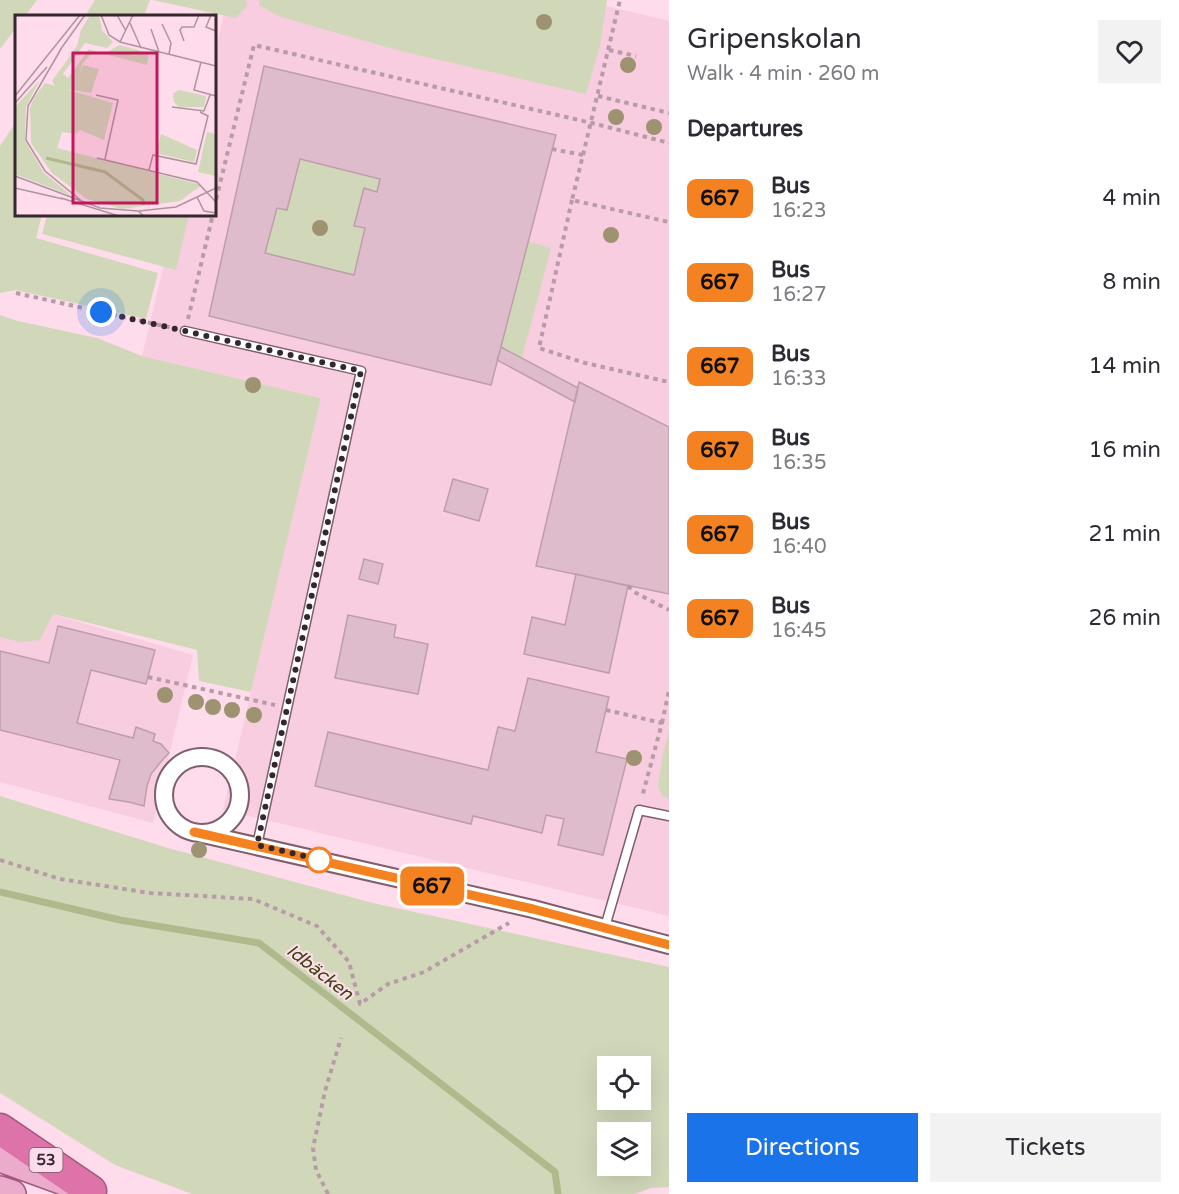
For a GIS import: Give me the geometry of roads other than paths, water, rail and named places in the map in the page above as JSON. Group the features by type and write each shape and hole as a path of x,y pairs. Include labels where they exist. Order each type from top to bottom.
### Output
{"highway":[{"name":"53","path":"0,1129 96,1192"}],"main road":[{"name":"53","path":"0,1158 96,1192"},
{"path":"0,1190 12,1194"}],"street":[{"path":"194,832 205,832 222,827 238,806 237,779 226,765 210,758 192,758 176,766 170,773 164,790 166,808 170,816 194,832 533,909 669,945"}],"lane":[{"path":"185,331 361,371 257,845"},
{"path":"605,927 639,810 669,816"}],"waterway":[{"name":"Idbäcken","path":"0,892 120,920 259,943 555,1172 558,1194"}]}
